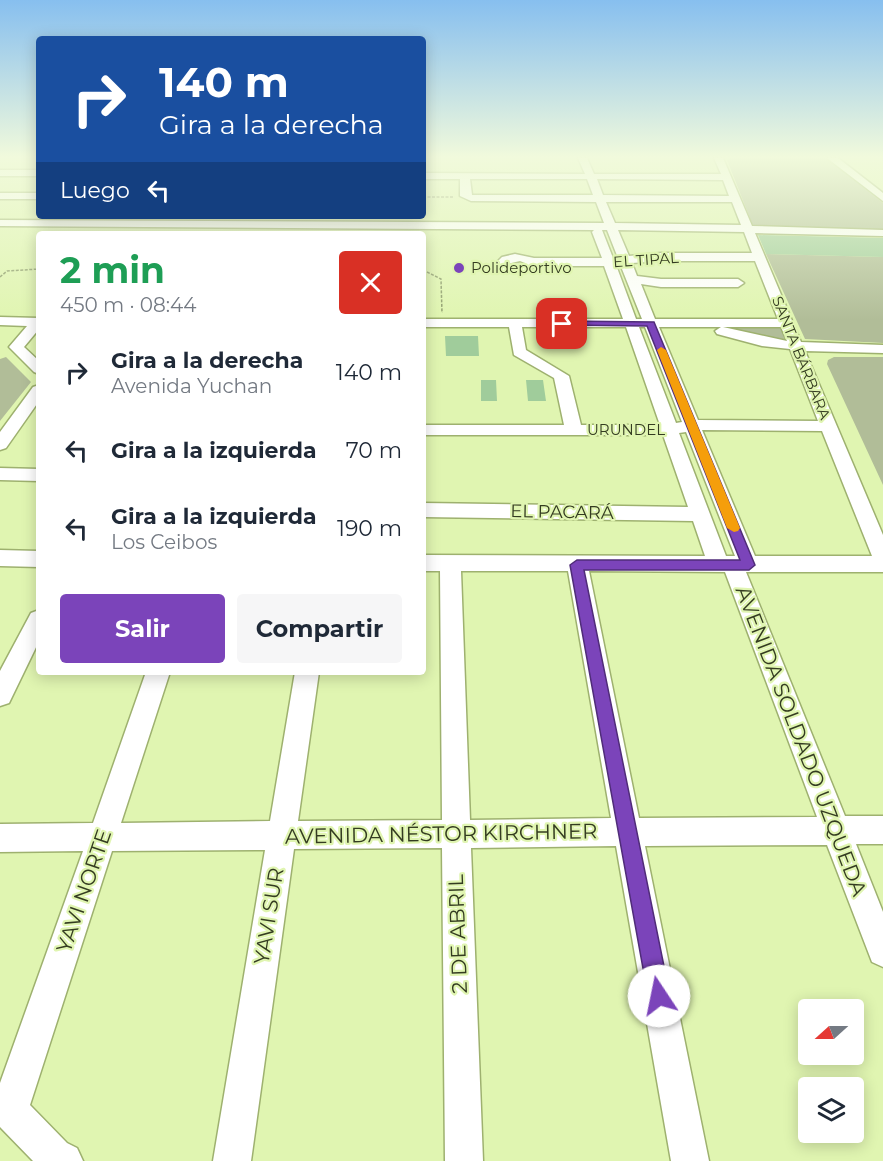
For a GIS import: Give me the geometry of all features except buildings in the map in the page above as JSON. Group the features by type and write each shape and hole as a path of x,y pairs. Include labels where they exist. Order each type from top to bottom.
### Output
{"street":[{"name":"AVENIDA SOLDADO UZQUEDA","path":"598,212 625,261 692,425 734,565 883,951"},
{"name":"SANTA BÁRBARA","path":"741,212 883,559"},
{"path":"0,223 731,227 770,232 883,233"},
{"name":"AVENIDA SOLDADO UZQUEDA","path":"604,226 609,262 701,514 734,565"},
{"name":"EL TIPAL","path":"532,262 609,262 661,257 760,257"},
{"path":"632,279 667,283 738,283"},
{"path":"0,321 36,321"},
{"path":"36,323 16,347 36,366"},
{"path":"426,323 704,325 787,323"},
{"path":"515,324 519,352 561,376 574,430"},
{"path":"704,325 742,338 798,348 883,349"},
{"path":"0,444 36,394"},
{"path":"20,416 36,416"},
{"name":"URUNDEL","path":"426,430 670,430 692,425 829,426"},
{"path":"0,474 36,475"},
{"name":"EL PACARÁ","path":"426,510 701,514"},
{"path":"0,558 36,559"},
{"path":"436,563 883,564"},
{"name":"2 DE ABRIL","path":"436,563 455,834 464,1161"},
{"path":"577,565 690,1161"},
{"path":"0,695 36,625"},
{"name":"YAVI NORTE","path":"5,1106 102,837 157,675"},
{"name":"YAVI SUR","path":"232,1161 307,675"},
{"name":"AVENIDA NÉSTOR KIRCHNER","path":"0,838 883,830"},
{"path":"5,1106 54,1156 64,1161"}],"path":[{"path":"0,277 7,271 36,269"},
{"path":"426,272 441,279 442,323"}],"green space":[{"path":"748,212 883,212 883,230 753,226"},
{"path":"766,254 883,257 883,343 805,339"},
{"path":"716,327 781,328 786,332 787,339 762,339"},
{"path":"6,357 31,382 0,421 0,359"},
{"path":"834,357 883,357 883,485 827,364 828,360"}],"slow traffic":[{"path":"661,350 734,528"}],"place":[{"name":"Polideportivo","path":"459,268"}],"route":[{"path":"562,324 651,324 749,565 577,565 659,996"}]}
